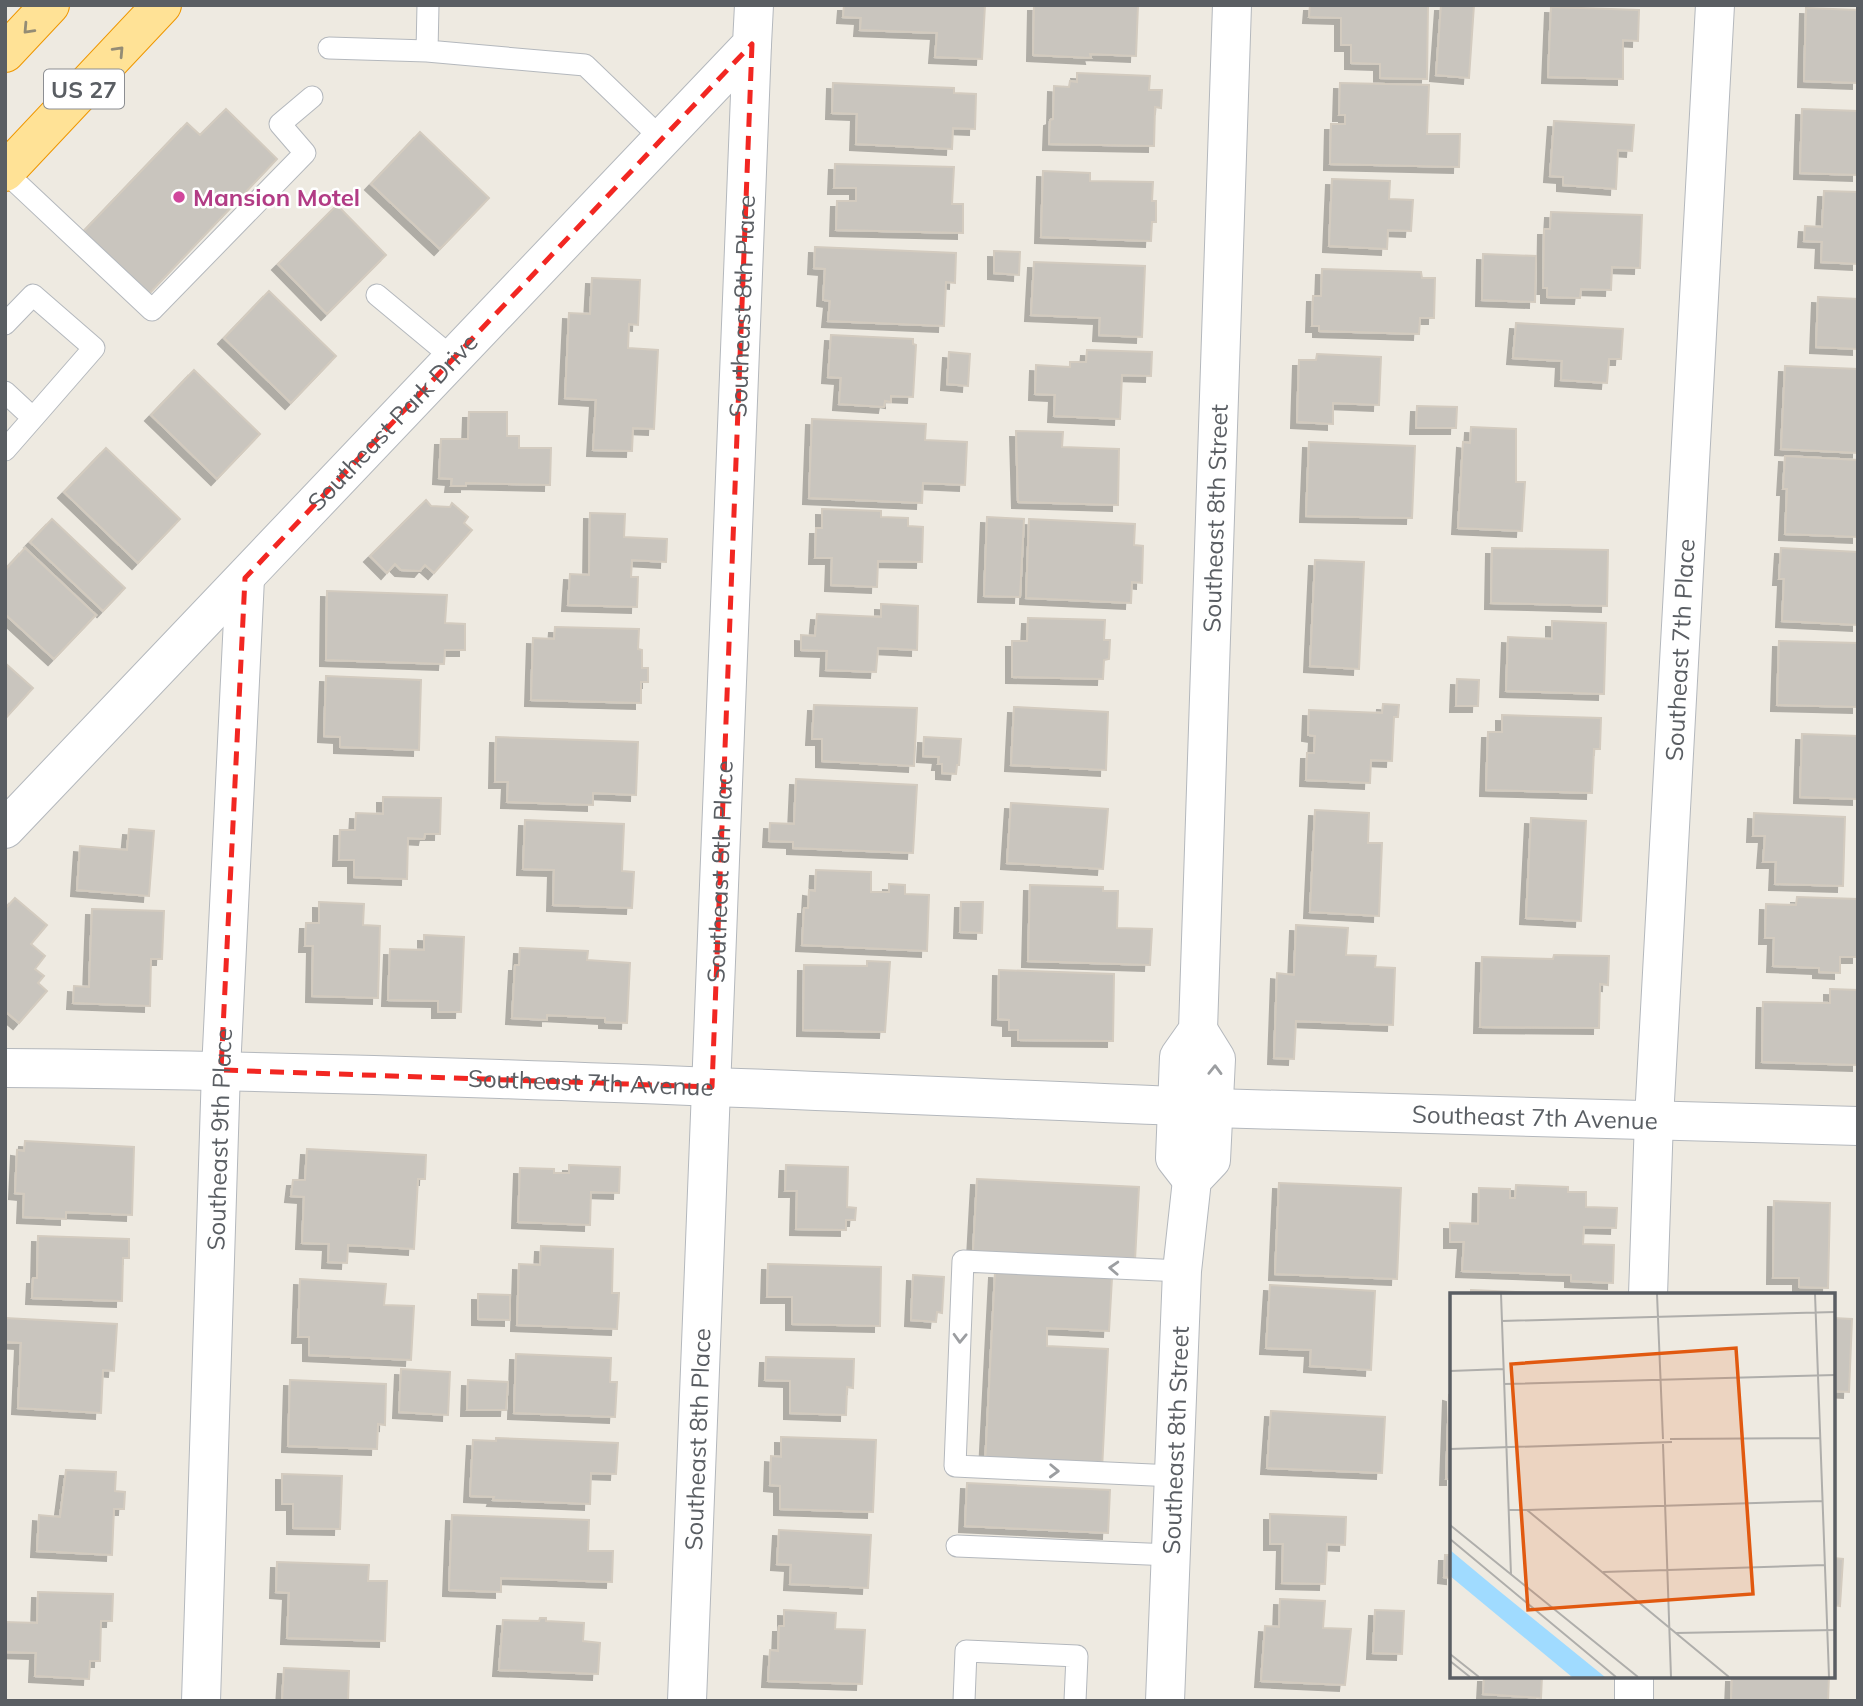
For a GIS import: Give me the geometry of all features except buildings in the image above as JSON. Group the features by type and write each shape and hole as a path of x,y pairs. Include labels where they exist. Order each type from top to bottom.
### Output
{"highway":[{"path":"5,53 50,5"},
{"name":"US 27","path":"5,172 162,5"}],"street":[{"path":"752,44 754,5"},
{"name":"Southeast 8th Street","path":"1165,1701 1182,1271 1192,1180 1175,1158 1195,1107 1180,1057 1198,1031 1232,5"},
{"name":"Southeast 7th Place","path":"1648,1293 1654,1119 1716,5"},
{"name":"Southeast Park Drive","path":"5,829 752,44"},
{"name":"Southeast 8th Place","path":"687,1701 752,44"},
{"name":"Southeast 9th Place","path":"201,1701 221,1070 245,578"},
{"name":"Southeast 7th Avenue","path":"5,1068 221,1070 1195,1107 1858,1126"},
{"path":"1634,1678 1634,1701"}],"lane":[{"path":"426,51 428,5"},
{"path":"329,48 426,51 585,65 662,139"},
{"path":"5,172 152,310 305,153 280,124 312,97"},
{"path":"5,324 33,295 94,348 5,450"},
{"path":"377,295 453,359"},
{"path":"5,392 33,418"},
{"path":"1174,1476 955,1466 963,1261 1182,1271"},
{"path":"957,1546 1171,1555"},
{"path":"964,1701 966,1651 1077,1656 1075,1701"}],"highlighted area":[{"path":"752,44 712,1087 221,1070 245,578"}],"place":[{"name":"Mansion Motel","path":"179,197"}]}
